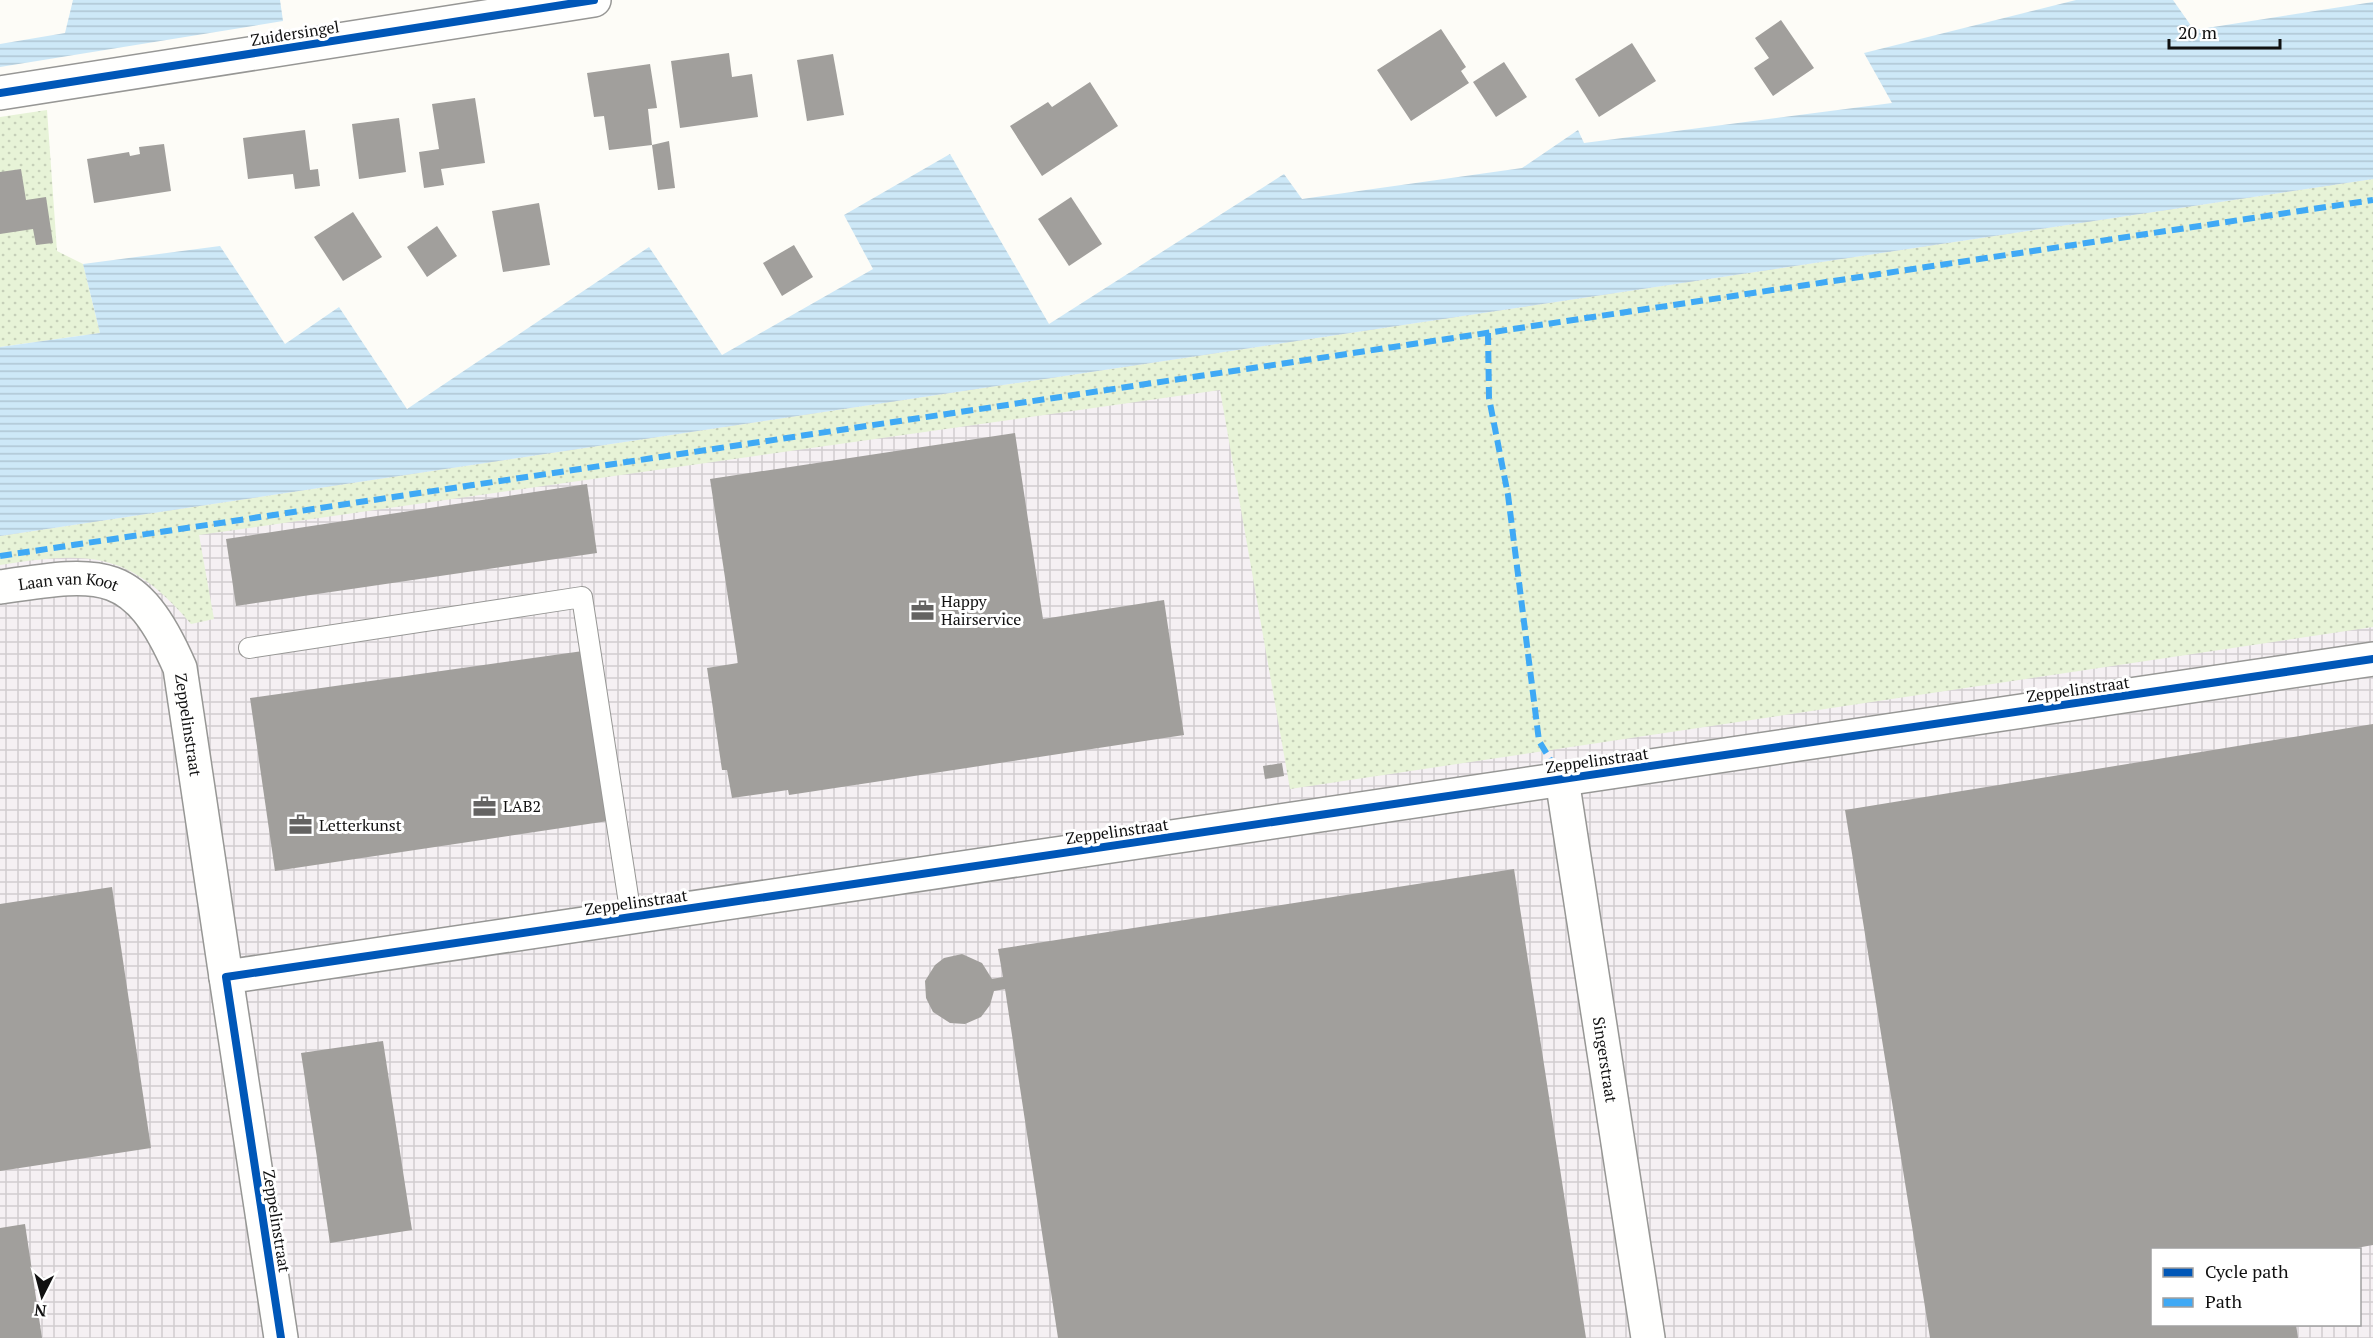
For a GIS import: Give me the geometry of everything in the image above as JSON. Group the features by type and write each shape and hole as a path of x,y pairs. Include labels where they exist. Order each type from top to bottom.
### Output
{"street":[{"name":"Zuidersingel","path":"0,93 594,0"},
{"name":"Laan van Koot","path":"0,587 71,576 102,580 134,593"},
{"name":"Zeppelinstraat","path":"134,593 158,622 180,668 281,1338"},
{"name":"Zeppelinstraat","path":"226,976 2373,659"},
{"name":"Singerstraat","path":"1562,779 1648,1338"}],"lane":[{"name":"Zeppelinstraat","path":"249,648 582,597 632,916"}],"shaded area":[{"path":"2373,152 2373,1338 0,1338 0,519"}],"green space":[{"path":"47,110 57,251 83,264 100,333 0,347 0,117"},
{"path":"2373,179 2373,627 1290,789 1220,390 199,535 214,619 191,624 148,582 127,570 106,562 84,558 59,558 0,565 0,536"}],"water":[{"path":"73,0 280,0 283,21 0,67 0,44 65,33"},
{"path":"2076,0 2173,0 2194,30 2373,2 2373,179 0,536 0,347 100,333 83,264 220,246 285,344 339,307 407,409 649,247 722,355 873,269 844,215 950,154 1049,324 1284,174 1302,199 1522,168 1578,130 1584,143 1892,103 1864,53"}],"building":[{"path":"1781,20 1814,68 1773,96 1754,68 1769,58 1755,38"},
{"path":"1441,29 1466,67 1461,71 1469,83 1411,121 1377,70"},
{"path":"1632,43 1656,81 1599,117 1575,79"},
{"path":"729,53 732,77 752,74 758,117 680,128 671,61"},
{"path":"833,54 844,115 807,121 797,60"},
{"path":"1504,62 1527,97 1496,117 1473,82"},
{"path":"650,64 657,108 648,109 652,145 609,150 604,116 594,117 587,73"},
{"path":"1090,82 1118,126 1042,176 1010,126 1048,102 1052,107"},
{"path":"475,98 485,163 441,169 444,185 424,188 419,152 439,149 432,104"},
{"path":"399,118 406,172 359,179 352,124"},
{"path":"305,130 310,170 318,169 320,186 295,189 293,174 248,179 243,138"},
{"path":"669,141 675,188 658,190 652,145"},
{"path":"164,144 171,191 94,203 87,159 129,152 130,156 140,154 139,147"},
{"path":"21,169 26,200 46,197 53,243 36,245 33,229 0,234 0,172"},
{"path":"1071,197 1102,244 1069,266 1038,219"},
{"path":"539,203 550,265 503,272 492,211"},
{"path":"353,212 382,257 343,281 314,237"},
{"path":"437,226 457,256 427,277 407,247"},
{"path":"794,245 813,277 782,296 763,263"},
{"path":"1015,433 1043,619 1164,600 1184,735 789,795 788,790 732,798 727,770 722,770 707,668 738,663 710,479"},
{"path":"587,484 597,553 236,606 226,539"},
{"path":"583,651 608,821 275,871 250,698"},
{"path":"2373,724 2373,1245 2356,1248 2151,1248 2151,1326 2296,1326 2298,1338 1930,1338 1845,810"},
{"path":"1282,763 1284,776 1265,779 1263,766"},
{"path":"1514,869 1586,1338 1058,1338 1005,989 994,991 990,1005 981,1017 965,1024 950,1023 933,1012 926,998 925,981 935,965 944,958 962,954 982,963 992,979 1003,977 998,949"},
{"path":"112,887 151,1148 0,1171 0,904"},
{"path":"383,1041 412,1230 330,1243 301,1053"},
{"path":"25,1224 42,1338 0,1338 0,1228"}],"marked path":[{"path":"0,556 2373,200"},
{"path":"1488,333 1489,398 1508,495 1539,741 1562,779"}],"cycle path":[{"path":"0,93 594,0"},
{"path":"281,1338 226,977 2373,659"}],"place":[{"name":"Happy Hairservice","path":"923,610"},
{"name":"LAB2","path":"485,806"},
{"name":"Letterkunst","path":"301,825"}]}
